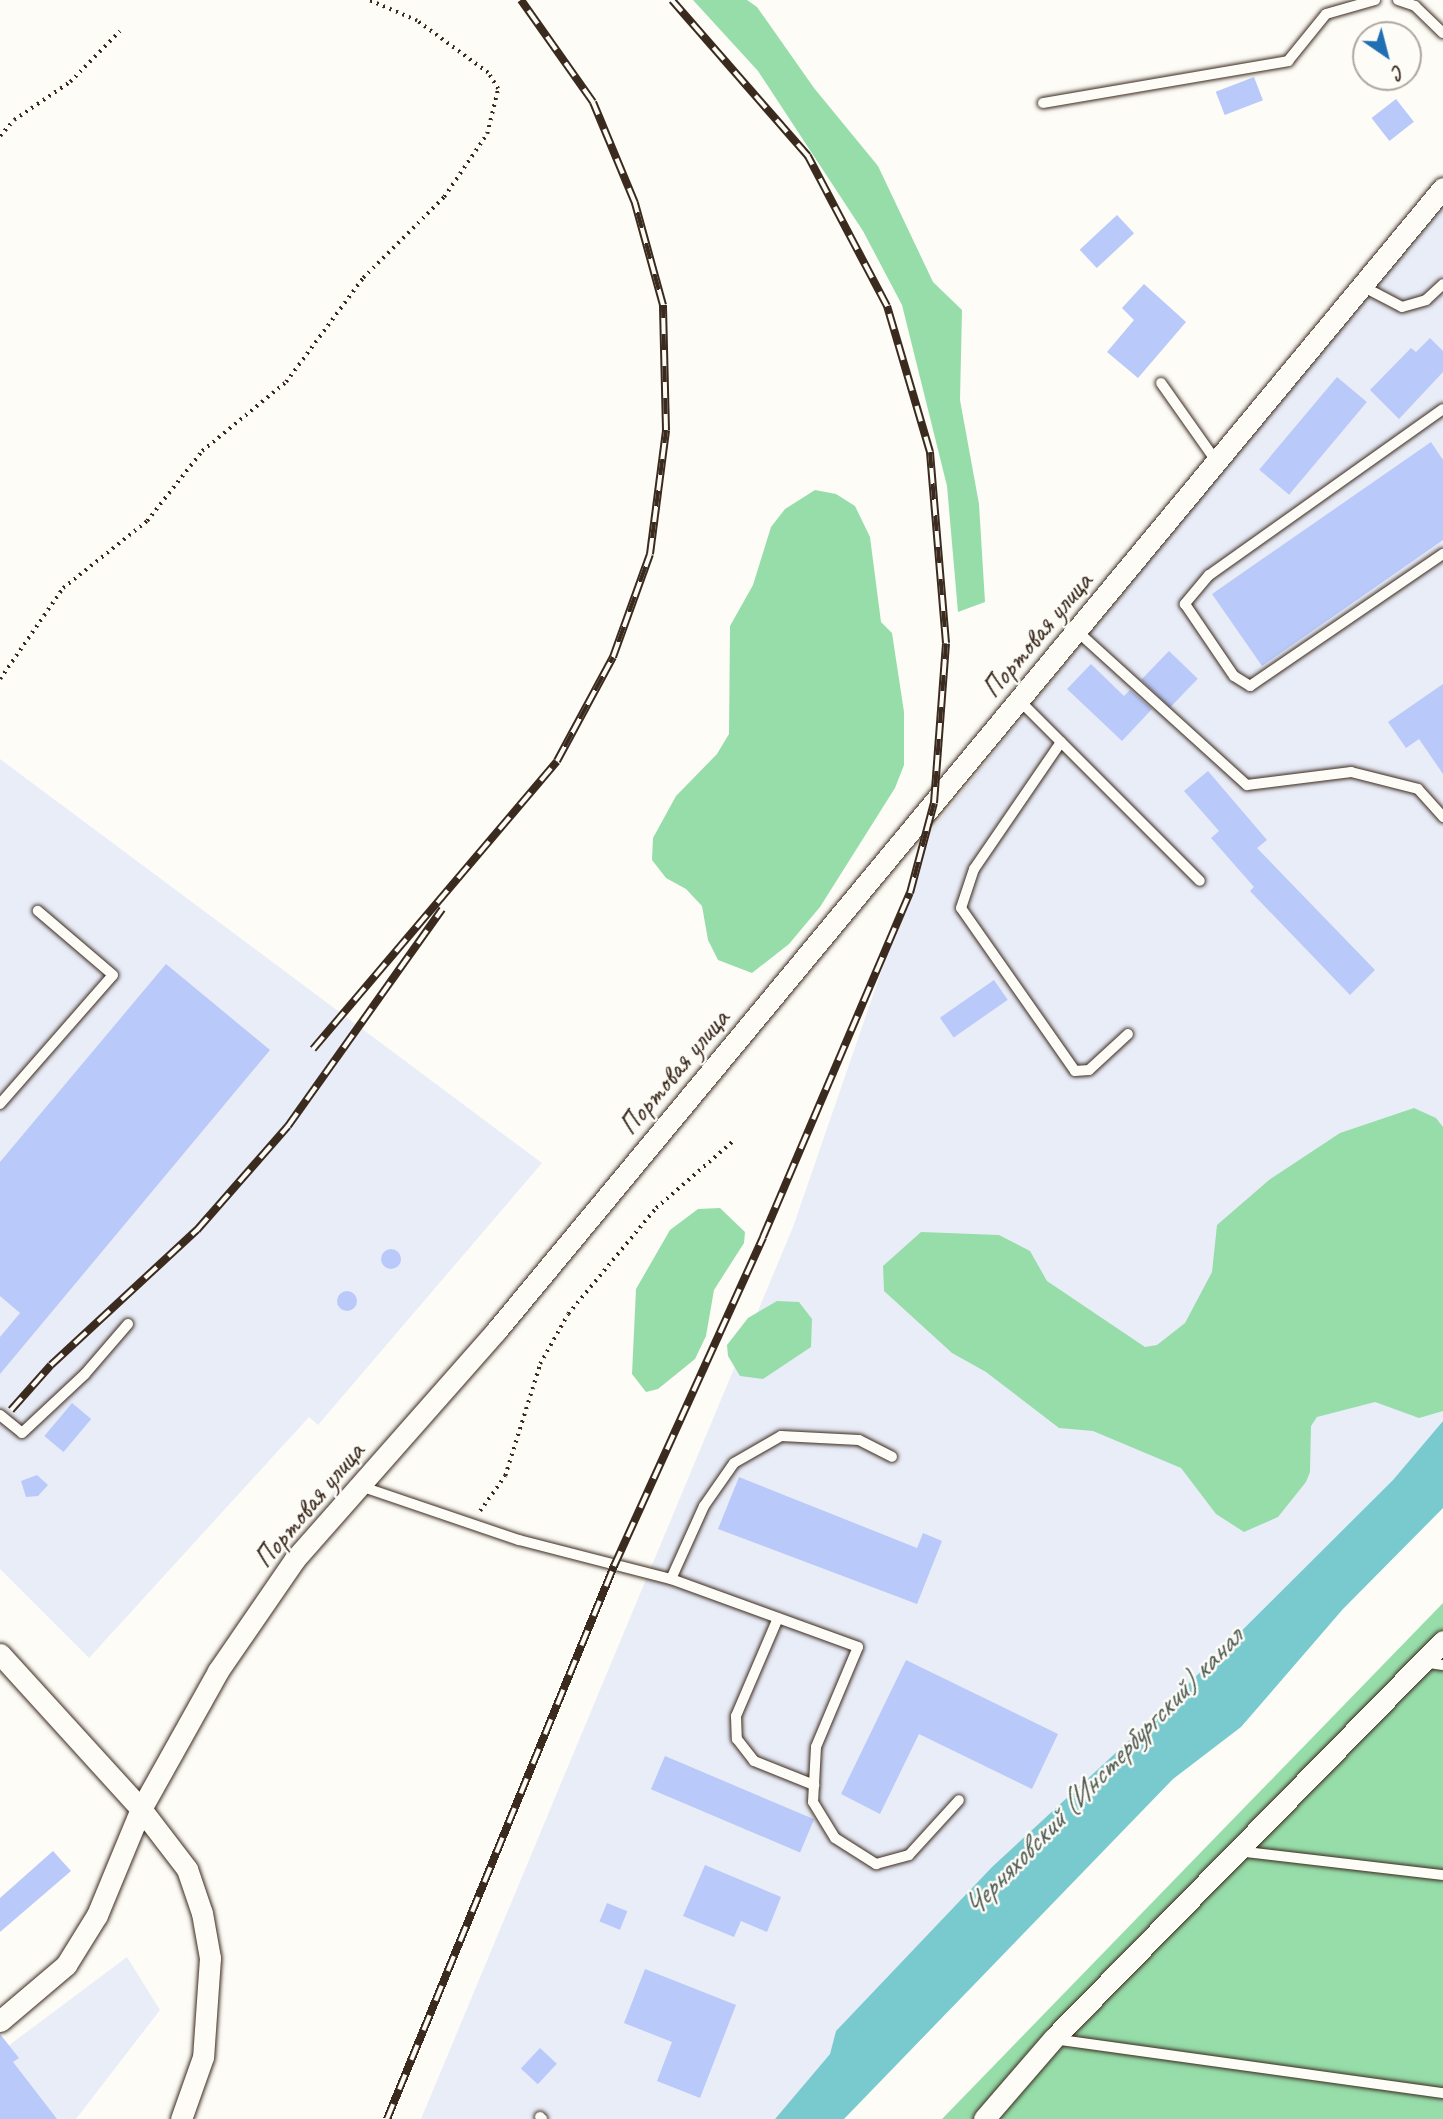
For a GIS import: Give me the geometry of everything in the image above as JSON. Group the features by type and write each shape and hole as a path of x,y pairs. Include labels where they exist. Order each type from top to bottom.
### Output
{"street":[{"name":"Портовая улица","path":"0,2021 66,1965 97,1915 141,1809 218,1671 295,1559 496,1331 1018,699 1078,632 1443,188"},
{"path":"984,2119 1053,2039 1235,1851 1433,1663 1443,1640"},
{"path":"0,1654 141,1809 187,1869 202,1913 210,1958 203,2057 181,2119"}],"lane":[{"path":"1043,103 1288,61 1326,13 1375,0"},
{"path":"1398,0 1415,6 1443,33"},
{"path":"1362,286 1402,307 1432,296 1443,284"},
{"path":"1432,296 1443,303"},
{"path":"1161,383 1216,461"},
{"path":"1443,409 1209,575 1185,604 1234,676 1250,687 1443,554"},
{"path":"1078,632 1247,785 1351,772 1418,789 1443,817"},
{"path":"1018,699 1200,881"},
{"path":"1061,742 974,869 961,908 1075,1071 1089,1070 1128,1034"},
{"path":"0,1104 113,975 38,911"},
{"path":"0,1415 22,1433 85,1374 128,1324"},
{"path":"671,1579 704,1506 734,1462 781,1436 859,1440 892,1457"},
{"path":"360,1486 470,1524 671,1579 858,1647 816,1747 813,1802 835,1838 876,1864 909,1855 959,1800"},
{"path":"778,1618 737,1716 737,1739 754,1761 814,1785"},
{"path":"1235,1851 1443,1875"},
{"path":"1053,2039 1443,2093"}],"path":[{"path":"0,680 63,588 147,521 202,451 286,382 363,278 444,197 488,134 498,89 488,73 417,21 368,0"},
{"path":"0,136 14,120 70,82 120,31"},
{"path":"470,1524 505,1476 540,1364 568,1314 656,1208 732,1142"}],"shaded area":[{"path":"1443,195 1443,1421 1393,1480 1161,1711 992,1867 836,2031 830,2054 775,2119 421,2119 793,1227 929,833"},
{"path":"0,759 542,1163 318,1425 309,1417 89,1658 0,1569"},
{"path":"127,1957 160,2010 76,2119 0,2119 0,2052"}],"green space":[{"path":"693,0 747,0 757,7 814,88 878,166 933,282 962,310 960,400 979,504 985,602 958,612 947,486 902,305 863,231 758,71"},
{"path":"815,490 836,494 855,506 870,537 881,622 892,633 904,712 904,765 895,788 820,907 789,944 752,973 718,960 708,940 702,906 686,889 666,878 652,860 653,838 676,796 717,754 729,734 730,626 753,585 771,527 785,509"},
{"path":"1414,1108 1436,1118 1443,1127 1443,1411 1419,1418 1375,1402 1317,1417 1311,1426 1310,1472 1306,1482 1278,1517 1244,1532 1216,1514 1181,1468 1093,1431 1059,1428 986,1372 952,1353 884,1291 883,1266 921,1232 999,1235 1030,1251 1047,1281 1145,1347 1157,1345 1185,1323 1212,1272 1217,1225 1269,1180 1340,1133"},
{"path":"720,1208 745,1232 744,1243 714,1290 706,1336 695,1359 658,1389 646,1392 632,1374 636,1289 670,1230 698,1209"},
{"path":"777,1301 799,1302 812,1319 811,1347 763,1379 740,1376 728,1356 727,1345 748,1318"},
{"path":"1443,1603 1443,2119 942,2119"}],"water":[{"name":"Черняховский (Инстербургский) канал","path":"1443,1421 1443,1508 1343,1609 1241,1727 1173,1779 844,2119 775,2119 830,2054 836,2031 992,1867 1161,1711 1393,1480"}],"building":[{"path":"1254,77 1263,100 1225,115 1216,92"},
{"path":"1396,99 1414,122 1389,141 1372,118"},
{"path":"1117,215 1134,233 1097,268 1080,250"},
{"path":"1144,284 1186,322 1138,378 1107,352 1134,320 1122,308"},
{"path":"1430,338 1443,351 1443,372 1399,419 1370,390 1411,348 1416,352"},
{"path":"1337,377 1367,402 1289,495 1259,470"},
{"path":"1431,442 1443,460 1443,540 1262,666 1212,594"},
{"path":"1169,651 1198,679 1170,708 1141,680"},
{"path":"1091,664 1124,696 1130,690 1152,709 1122,741 1067,689"},
{"path":"1443,684 1443,774 1419,739 1406,748 1388,722"},
{"path":"1208,771 1267,840 1257,848 1375,970 1350,995 1250,891 1254,887 1211,838 1219,831 1184,791"},
{"path":"166,964 270,1050 0,1374 0,1337 20,1313 0,1296 0,1162"},
{"path":"994,980 1008,1000 954,1038 940,1018"},
{"path":"391,1249 398,1252 401,1259 398,1266 391,1269 384,1266 381,1259 384,1252"},
{"path":"347,1291 354,1294 357,1301 354,1308 347,1311 340,1308 337,1301 340,1294"},
{"path":"72,1403 91,1419 64,1452 44,1436"},
{"path":"37,1475 48,1485 38,1496 26,1497 21,1481"},
{"path":"739,1477 917,1548 923,1533 942,1541 917,1604 718,1529"},
{"path":"906,1660 1058,1734 1032,1789 919,1734 880,1814 841,1794"},
{"path":"665,1756 814,1819 800,1852 651,1789"},
{"path":"53,1851 71,1871 0,1932 0,1898"},
{"path":"705,1865 781,1897 767,1932 741,1921 734,1937 683,1916"},
{"path":"607,1903 627,1911 620,1930 600,1922"},
{"path":"645,1969 736,2005 700,2098 657,2081 672,2042 624,2023"},
{"path":"0,2034 19,2058 13,2062 57,2119 0,2119"},
{"path":"540,2048 557,2064 538,2084 521,2068"}],"railway":[{"path":"313,1049 557,761 613,657 650,554 666,430 663,305 635,203 593,102 521,0"},
{"path":"387,2119 614,1566 763,1237 910,893 934,803 946,643 930,452 887,306 808,156 672,0"},
{"path":"11,1410 51,1365 197,1230 288,1126 442,909"}]}
